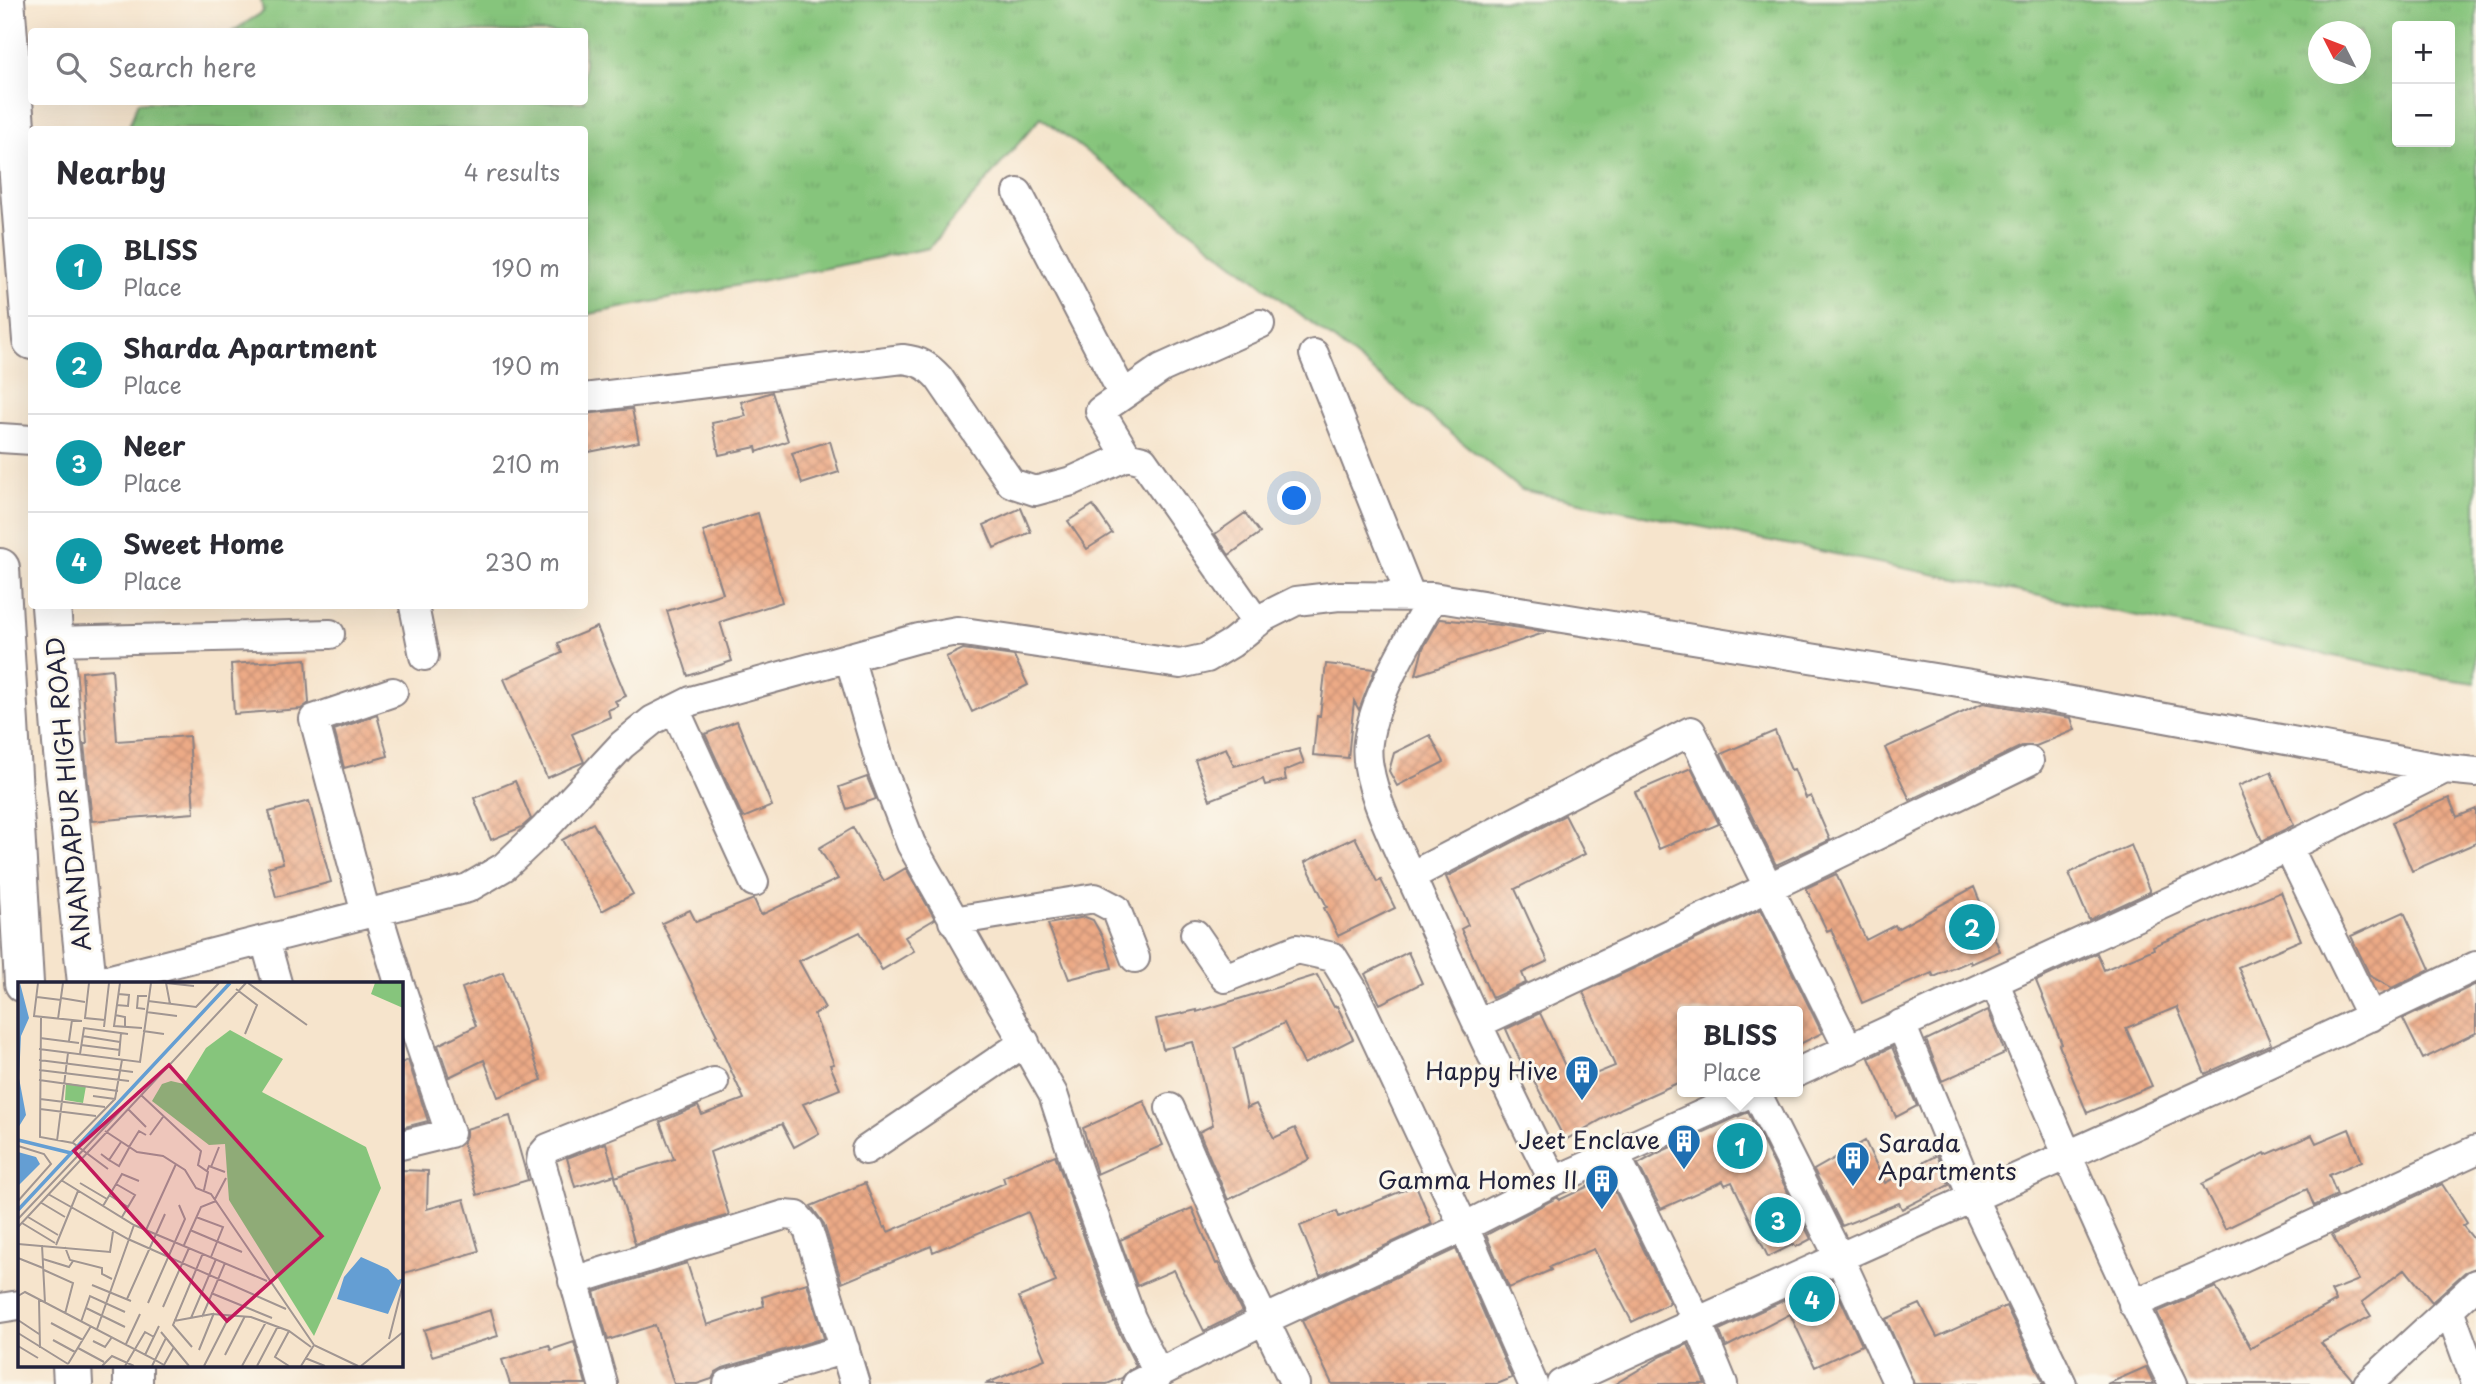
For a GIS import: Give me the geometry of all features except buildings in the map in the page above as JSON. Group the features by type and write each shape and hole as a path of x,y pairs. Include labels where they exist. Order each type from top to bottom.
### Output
{"main road":[{"path":"5,0 28,290"},
{"path":"0,568 24,982"},
{"name":"ANANDAPUR HIGH ROAD","path":"52,623 87,982"},
{"path":"72,1366 73,1384"},
{"path":"133,1366 133,1384"}],"street":[{"path":"1018,193 1123,394"},
{"path":"1126,456 1100,411 1162,368 1260,324"},
{"path":"1314,354 1422,597 1367,743 1368,770 1411,876 1477,1024 1554,1181"},
{"path":"588,398 903,359 918,361 928,366 939,378 1011,483 1035,491 1072,481 1126,456 1143,460 1257,623"},
{"path":"0,438 28,440"},
{"path":"98,982 468,888 504,867 543,830 622,745 653,720 691,701 919,638 957,631 1180,664 1207,659 1257,623 1296,601 1339,597 1422,597 2033,694 2445,769 2476,772"},
{"path":"415,609 424,656"},
{"path":"52,623 330,634"},
{"path":"849,657 882,769 911,844 1053,1094 1131,1318 1148,1379 1554,1181 1743,1097"},
{"path":"393,692 314,719 372,913 398,982"},
{"path":"675,709 754,882"},
{"path":"1411,876 1691,731 1849,1050"},
{"path":"1477,1024 2029,761"},
{"path":"1803,1070 2288,847 2445,769"},
{"path":"2288,847 2371,1017"},
{"path":"953,921 1095,898 1116,909 1135,958"},
{"path":"1195,934 1225,978 1297,949 1332,957 1352,988 1464,1227 1533,1384"},
{"path":"265,940 277,982"},
{"path":"1561,1384 1696,1321 1973,1199 2371,1017 2476,966"},
{"path":"1995,983 2066,1156 2133,1304 2173,1384"},
{"path":"402,999 405,1018 450,1133 402,1145"},
{"path":"1901,1024 1973,1199 2062,1384"},
{"path":"866,1150 1025,1042"},
{"path":"603,1384 541,1162 542,1155 548,1148 714,1082"},
{"path":"1757,1097 1839,1257 1898,1384"},
{"path":"1170,1108 1295,1384"},
{"path":"2133,1304 2234,1261 2476,1150"},
{"path":"1615,1154 1696,1321 1723,1384"},
{"path":"573,1282 784,1215 797,1216 808,1230 855,1384"},
{"path":"2368,1384 2476,1284"},
{"path":"2449,1310 2476,1383"},
{"path":"727,1384 845,1349"}],"green space":[{"path":"261,0 2476,0 2476,683 2440,678 1522,490 1338,343 1041,117 929,248 588,314 588,126 129,126 137,105 588,105 588,28 238,28 263,12"}],"place":[{"name":"Sharda Apartment","path":"1972,927"},
{"name":"Happy Hive","path":"1582,1102"},
{"name":"BLISS","path":"1740,1146"},
{"name":"Jeet Enclave","path":"1684,1171"},
{"name":"Sarada Apartments","path":"1853,1188"},
{"name":"Gamma Homes II","path":"1602,1211"},
{"name":"Neer","path":"1778,1220"},
{"name":"Sweet Home","path":"1812,1299"}]}
